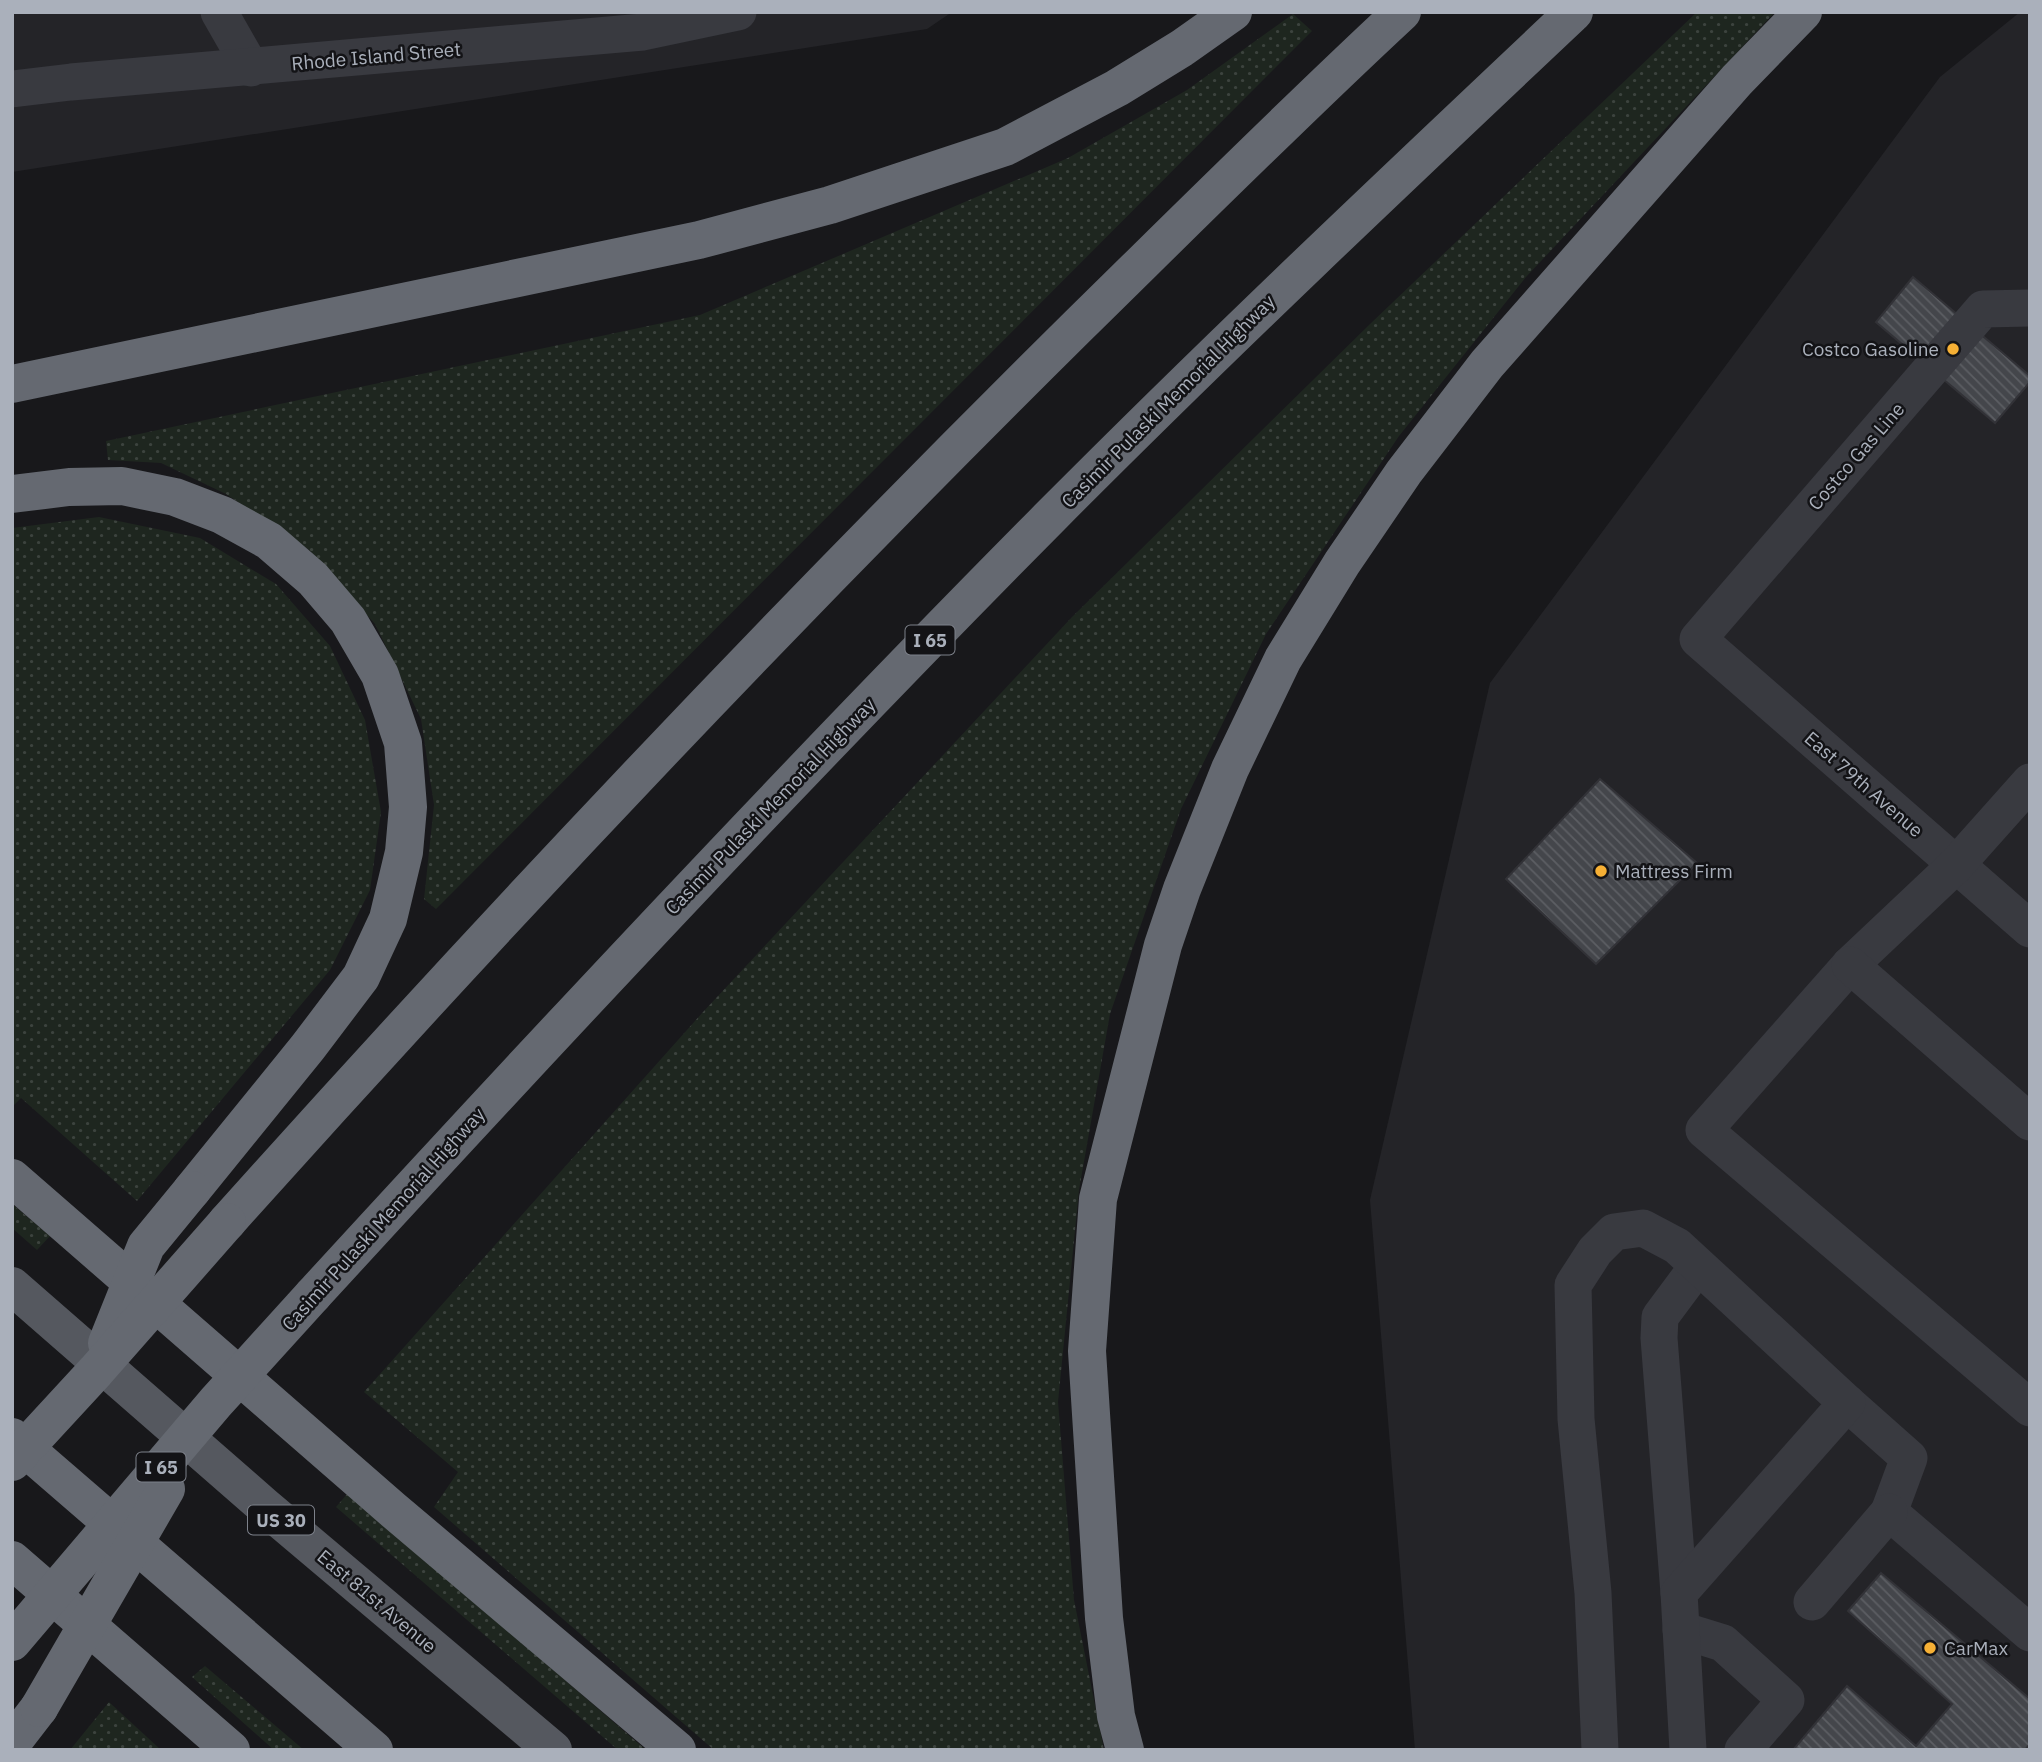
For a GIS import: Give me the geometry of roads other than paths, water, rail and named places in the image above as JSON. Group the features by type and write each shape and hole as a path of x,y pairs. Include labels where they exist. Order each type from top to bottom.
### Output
{"highway":[{"path":"12,384 674,245 830,205 1005,147 1098,100 1182,48 1233,12"},
{"path":"12,1462 489,932 841,563 1179,226 1402,12"},
{"name":"Casimir Pulaski Memorial Highway","path":"12,1642 216,1402 679,900 1054,513 1297,273 1574,12"},
{"path":"1125,1750 1116,1716 1104,1618 1088,1337 1098,1199 1163,945 1182,889 1230,769 1283,659 1342,563 1404,472 1504,344 1737,80 1803,12"},
{"path":"12,494 69,487 122,486 175,497 222,514 269,541 313,579 348,620 380,675 403,743 408,807 404,852 388,919 361,977 308,1047 146,1246 96,1371"},
{"path":"12,1178 382,1500 677,1750"},
{"path":"12,1743 39,1708 216,1402"},
{"path":"12,1437 374,1750"},
{"path":"12,1560 231,1750"}],"main road":[{"name":"East 81st Avenue","path":"12,1286 264,1506 553,1750"}],"street":[{"path":"219,12 251,68"},
{"name":"Rhode Island Street","path":"12,89 643,32 738,12"},
{"name":"Costco Gas Line","path":"1698,639 1983,309 2030,307"},
{"name":"East 79th Avenue","path":"1698,639 2030,929"},
{"path":"2030,782 1956,865 1850,965 1704,1130 2030,1408"},
{"path":"1850,965 2030,1122"},
{"path":"1600,1750 1593,1593 1576,1419 1573,1285 1595,1251 1614,1233 1643,1228 1677,1246 1909,1458 1889,1512 1812,1602"},
{"path":"1688,1750 1659,1338 1660,1317 1698,1266"},
{"path":"1679,1593 1847,1403"},
{"path":"1889,1512 2030,1633"},
{"path":"1681,1630 1723,1643 1786,1700 1743,1750"}],"place":[{"name":"Costco Gasoline","path":"1953,349"},
{"name":"Mattress Firm","path":"1601,871"},
{"name":"CarMax","path":"1930,1648"}]}
